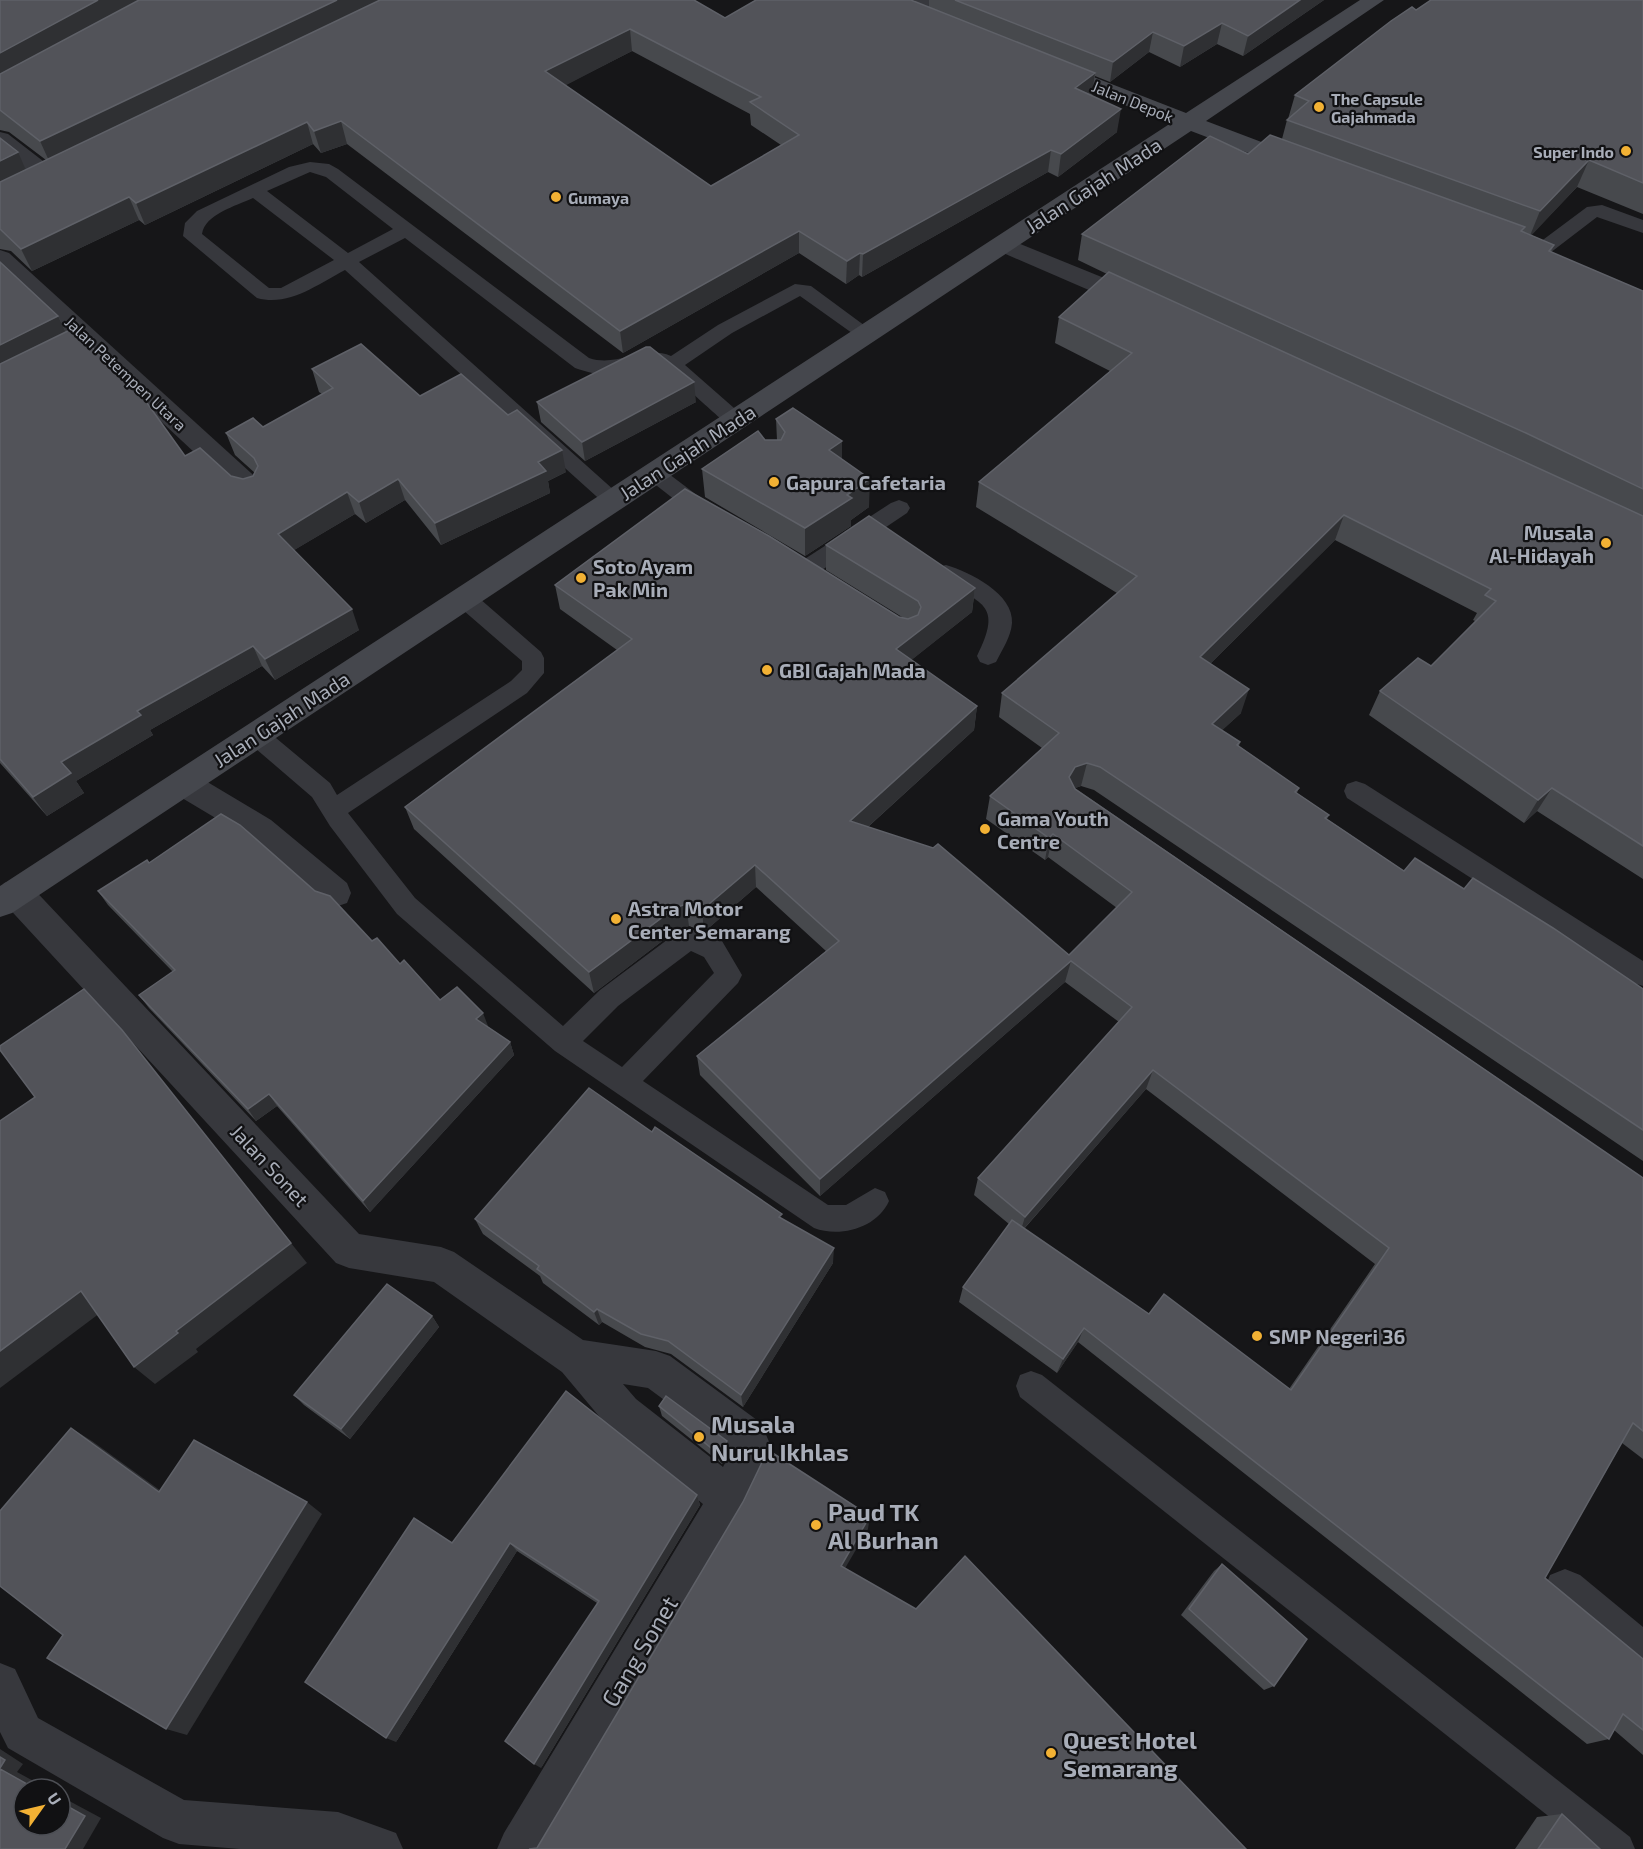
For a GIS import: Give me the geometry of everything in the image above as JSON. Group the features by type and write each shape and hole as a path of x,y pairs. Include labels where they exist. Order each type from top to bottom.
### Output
{"main road":[{"name":"Jalan Gajah Mada","path":"8,898 654,473 738,427 866,334 1374,0"},
{"name":"Jalan Depok","path":"1033,61 1187,123 1319,172"}],"street":[{"path":"0,139 38,182 69,166"},
{"path":"1003,244 1062,267 1159,311"},
{"name":"Jalan Petempen Utara","path":"0,258 77,343 251,489"},
{"path":"183,783 260,829 335,893"},
{"name":"Jalan Sonet","path":"8,898 349,1250 441,1265 576,1358 622,1413 659,1444 691,1466 729,1500"},
{"name":"Jalan Sonet","path":"576,1358 656,1370 747,1437 753,1451"},
{"name":"Gang Sonet","path":"520,1849 729,1500 753,1451"},
{"path":"1565,1590 1643,1654"},
{"path":"0,1683 23,1733 179,1822 338,1834 380,1849"}],"lane":[{"path":"406,230 348,262 284,294 274,296 256,288 192,236 194,223 203,215 295,171 322,168 406,230 582,363 600,369 621,367 645,358 658,358 673,364 738,427"},
{"path":"255,190 348,262 614,500"},
{"path":"1538,253 1593,211 1602,211 1643,227"},
{"path":"673,364 725,329 795,290 804,290 866,334"},
{"path":"654,473 691,504 720,520"},
{"path":"826,583 797,564 899,508"},
{"path":"868,525 888,540"},
{"path":"929,562 993,602 1002,613 1003,625 988,656"},
{"path":"333,810 519,687 533,673 532,658 464,598"},
{"path":"256,735 321,790 333,810 406,906 564,1043 824,1218 850,1218 875,1201"},
{"path":"1356,791 1643,975"},
{"path":"564,1043 609,998 688,939 713,949 729,975 624,1083"},
{"path":"1031,1386 1618,1849"}],"building":[{"path":"0,0 98,0 0,53"},
{"path":"139,0 337,0 40,141 0,110 0,74"},
{"path":"380,0 694,0 725,18 756,0 911,0 1095,73 1075,88 1121,109 1061,154 1051,150 863,254 860,253 847,261 799,231 620,331 341,121 314,131 307,122 136,203 129,197 21,249 0,229 0,182","holes":["630,29 761,97 750,102 799,135 711,186 545,71"]},
{"path":"955,0 1300,0 1248,36 1222,23 1184,46 1153,32 1113,62"},
{"path":"1431,0 1643,0 1643,183 1589,160 1540,211 1287,120 1309,101 1295,95 1391,21 1412,7 1416,10"},
{"path":"1270,135 1525,227 1521,231 1554,245 1549,251 1643,291 1643,489 1526,433 1082,234 1210,136 1248,154"},
{"path":"0,138 18,152 0,161"},
{"path":"0,262 58,316 0,345"},
{"path":"1109,272 1643,516 1643,846 1552,788 1538,800 1380,691 1418,658 1431,666 1496,601 1485,595 1491,589 1344,515 1200,657 1249,689 1212,724 1240,742 1237,745 1299,788 1295,792 1329,815 1325,818 1404,871 1415,858 1464,889 1473,878 1553,928 1643,989 1643,1130 1100,767 1087,763 1075,767 1069,777 1075,789 1643,1178 1643,1431 1633,1423 1545,1578 1643,1659 1643,1730 1623,1714 1609,1739 1084,1328 1063,1359 963,1287 1012,1220 1149,1314 1164,1294 1291,1390 1389,1248 1153,1070 1025,1217 978,1178 1132,1007 1071,961 820,1179 697,1056 839,941 755,865 702,910 686,904 675,908 589,972 405,807 632,639 555,585 685,489 769,536 899,617 908,619 918,615 921,607 918,601 826,545 869,516 975,588 896,649 977,706 850,821 933,848 938,844 1069,955 1132,892 1053,834 1049,838 990,796 1059,733 1002,693 1137,576 979,482 1132,353 1059,317"},
{"path":"72,329 137,389 185,456 200,448 231,476 243,479 253,476 258,466 254,458 226,433 253,418 263,427 333,388 312,369 361,344 420,396 461,374 508,415 517,410 562,450 538,462 546,471 435,523 398,479 359,502 347,492 278,534 352,609 265,659 253,646 137,711 141,715 61,762 71,773 33,797 0,759 0,364"},
{"path":"650,347 694,382 582,442 537,402"},
{"path":"793,408 842,441 829,450 870,479 847,495 852,498 805,528 702,469 758,431 765,440 781,440 785,432 776,419"},
{"path":"221,814 240,825 315,891 330,896 372,941 377,938 400,964 404,960 440,1000 457,987 483,1013 476,1019 510,1042 363,1201 269,1094 248,1109 139,995 175,970 98,891 147,860 149,863"},
{"path":"84,989 122,1030 291,1243 176,1331 178,1333 134,1367 81,1291 0,1351 0,1121 35,1097 0,1050 0,1046"},
{"path":"589,1088 652,1132 655,1127 782,1214 779,1217 834,1248 741,1395 668,1341 641,1334 597,1309 594,1312 537,1269 539,1266 475,1219"},
{"path":"387,1284 432,1316 341,1429 294,1395"},
{"path":"566,1391 697,1495 534,1764 505,1741 599,1601 510,1543 386,1738 305,1682 414,1518 452,1543"},
{"path":"666,1396 727,1441 720,1455 659,1406"},
{"path":"71,1428 159,1492 194,1440 307,1502 166,1729 47,1658 63,1635 0,1586 0,1511"},
{"path":"768,1450 870,1516 841,1566 916,1609 965,1556 1246,1849 529,1849 537,1848 743,1502"},
{"path":"1222,1564 1307,1639 1274,1686 1189,1609"},
{"path":"0,1757 5,1760 0,1768"},
{"path":"0,1769 14,1777 12,1777 12,1837 72,1837 72,1809 85,1816 65,1849 0,1849"},
{"path":"1562,1814 1600,1849 1538,1849"}],"place":[{"name":"The Capsule Gajahmada","path":"1319,107"},
{"name":"Super Indo","path":"1626,151"},
{"name":"Gumaya","path":"556,197"},
{"name":"Gapura Cafetaria","path":"774,482"},
{"name":"Musala Al-Hidayah","path":"1606,543"},
{"name":"Soto Ayam Pak Min","path":"581,578"},
{"name":"GBI Gajah Mada","path":"767,670"},
{"name":"Gama Youth Centre","path":"985,829"},
{"name":"Astra Motor Center Semarang","path":"616,919"},
{"name":"SMP Negeri 36","path":"1257,1336"},
{"name":"Musala Nurul Ikhlas","path":"699,1437"},
{"name":"Paud TK Al Burhan","path":"816,1525"},
{"name":"Quest Hotel Semarang","path":"1051,1753"}]}
